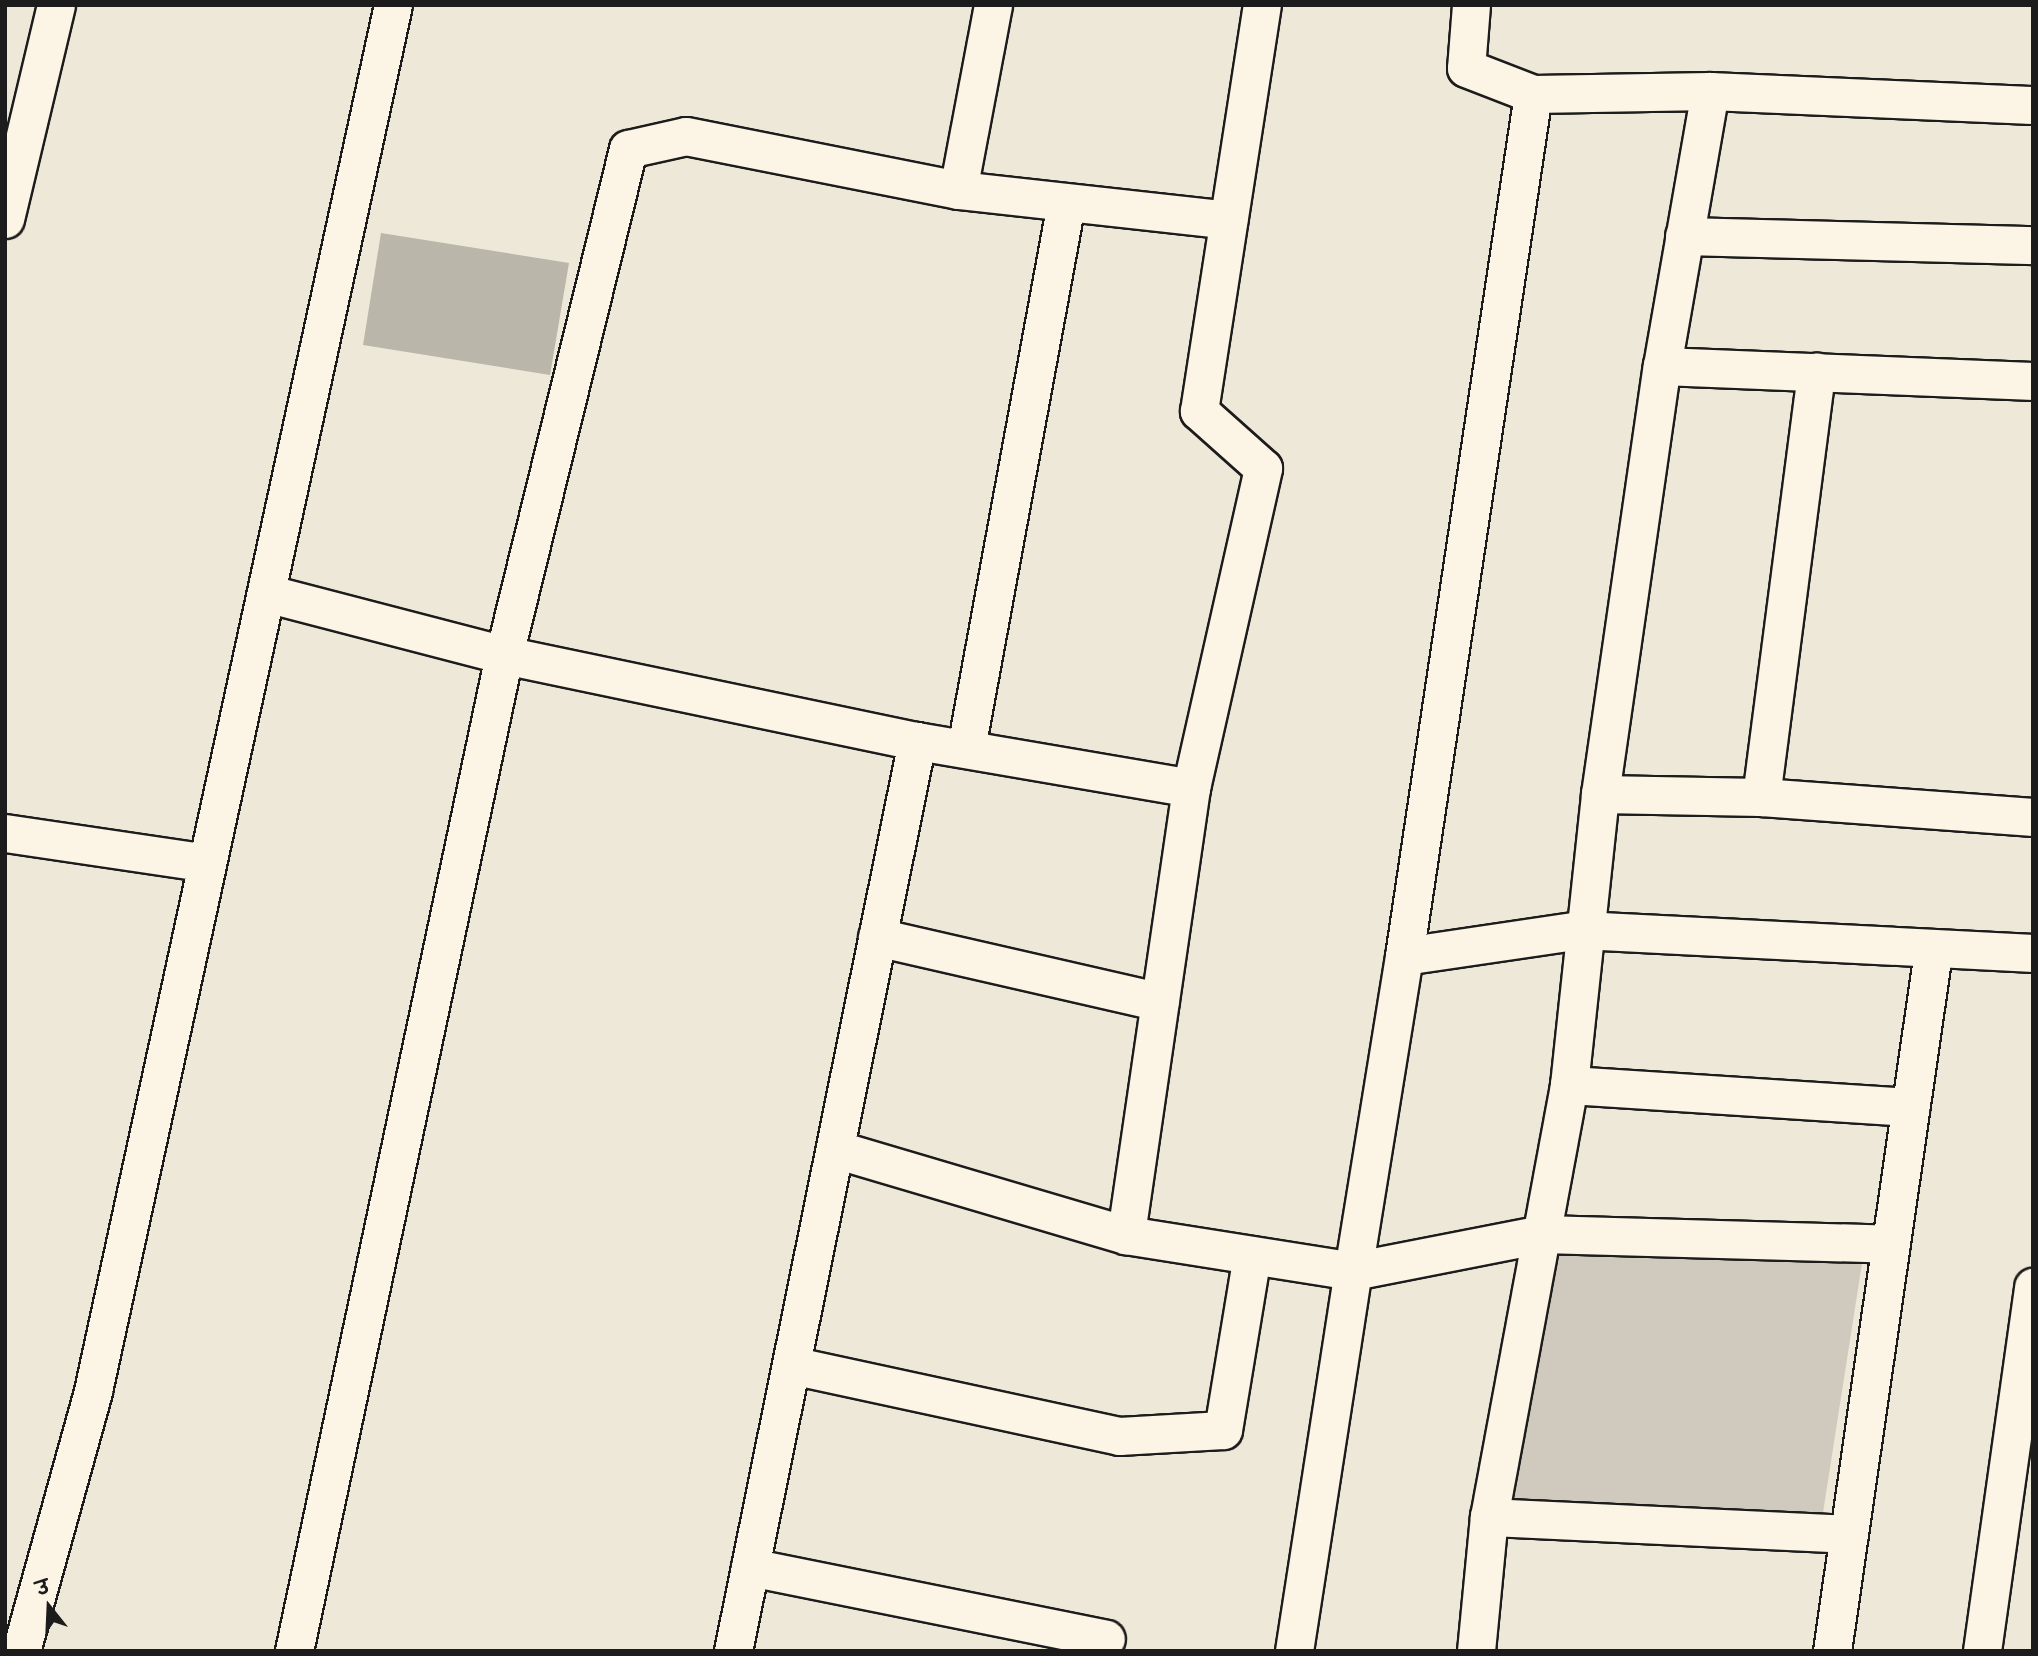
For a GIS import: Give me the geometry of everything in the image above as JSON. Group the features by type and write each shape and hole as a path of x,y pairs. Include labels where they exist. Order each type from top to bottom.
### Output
{"street":[{"path":"5,219 56,5"},
{"path":"21,1651 93,1391 393,5"},
{"path":"958,190 993,5"},
{"path":"1126,1235 1191,788 1263,468 1199,411 1262,5"},
{"path":"1471,5 1466,68 1533,94 1710,90 2033,105"},
{"path":"1476,1651 1489,1517 1569,1085 1581,930 1600,794 1662,366 1710,90"},
{"path":"1294,1651 1404,956 1533,94"},
{"path":"294,1651 504,655 628,149 686,136 958,190 1228,220"},
{"path":"966,748 1066,202"},
{"path":"1684,236 2033,245"},
{"path":"1662,366 2033,381"},
{"path":"1761,797 1816,372"},
{"path":"266,593 504,655 917,741 1191,788"},
{"path":"733,1651 917,741"},
{"path":"1600,794 1761,797 2033,817"},
{"path":"5,833 207,863"},
{"path":"1404,956 1581,930 1933,952 2033,953"},
{"path":"877,937 1160,1002"},
{"path":"1832,1651 1933,952"},
{"path":"1569,1085 1910,1107"},
{"path":"835,1149 1126,1235 1353,1271 1542,1234 1891,1244"},
{"path":"791,1365 1119,1437 1223,1430 1252,1255"},
{"path":"1982,1651 2033,1287"},
{"path":"1489,1517 1849,1534"},
{"path":"750,1567 1106,1639"}],"shaded area":[{"path":"1545,1234 1863,1257 1822,1519 1508,1500"}],"building":[{"path":"381,233 569,263 550,375 363,345"}]}
